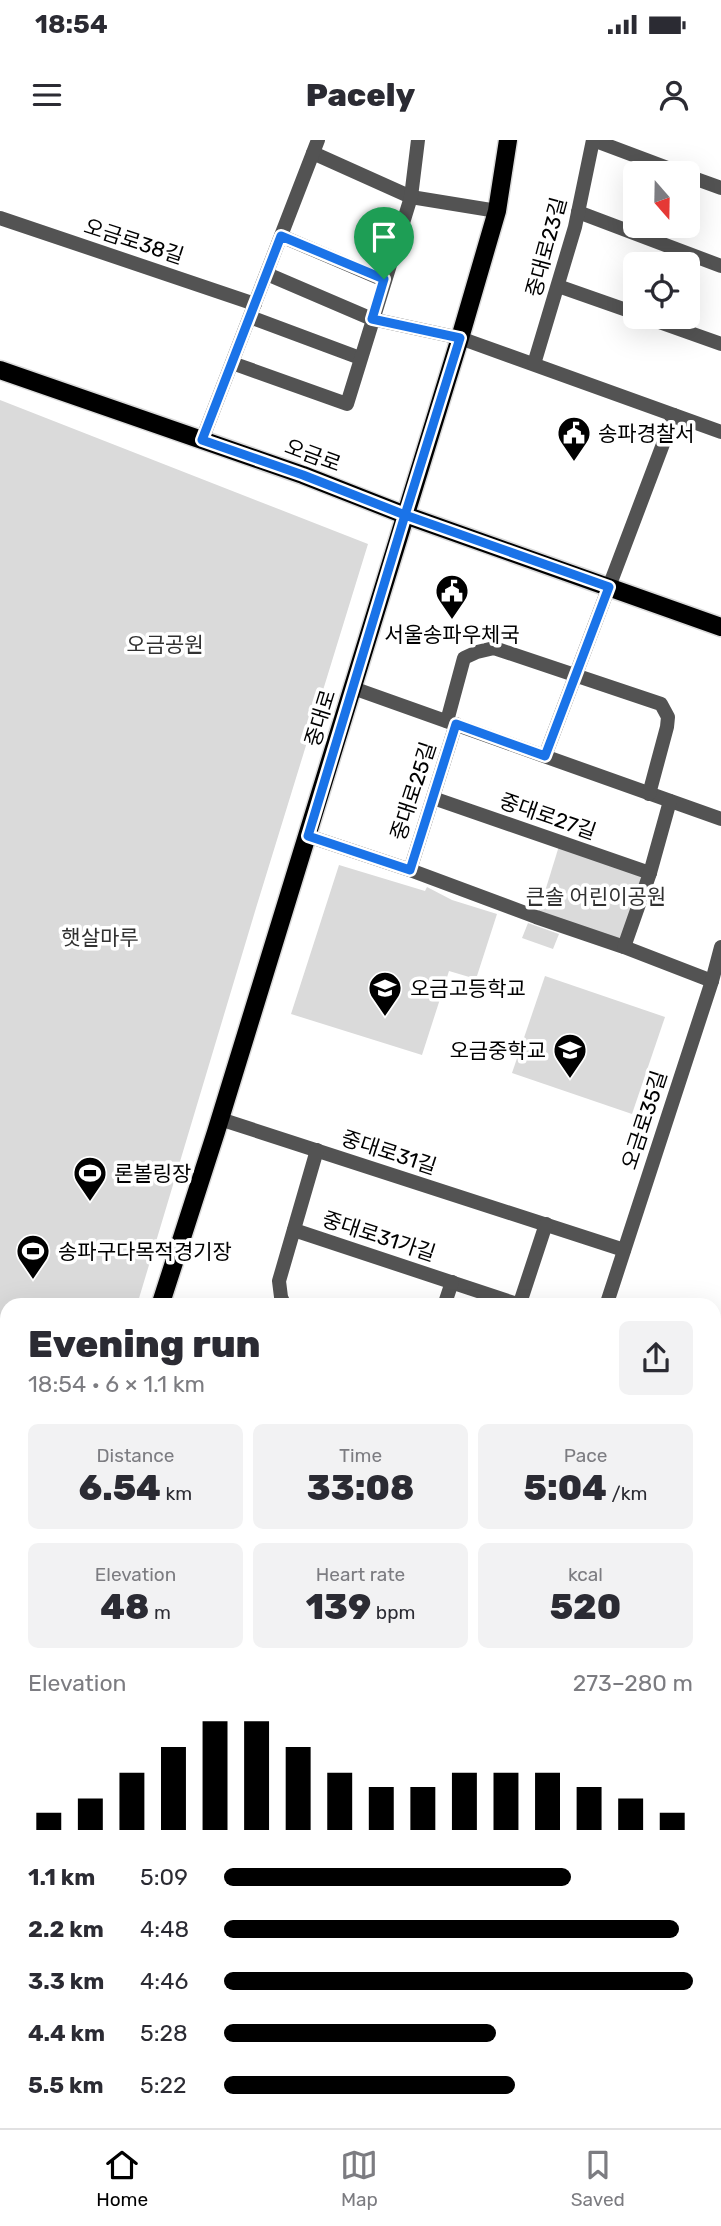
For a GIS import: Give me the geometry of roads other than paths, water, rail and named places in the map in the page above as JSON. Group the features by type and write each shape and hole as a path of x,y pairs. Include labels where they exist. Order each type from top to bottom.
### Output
{"main road":[{"name":"중대로","path":"163,1298 308,836 498,211 508,140"},
{"name":"오금로","path":"0,370 303,475 405,515 721,627"}],"street":[{"path":"232,363 347,404 411,197 418,140"},
{"path":"593,140 649,161"},
{"name":"중대로23길","path":"534,364 578,212 593,140"},
{"path":"202,440 316,147 411,197 498,211"},
{"path":"700,180 721,188"},
{"path":"578,212 721,266"},
{"name":"오금로38길","path":"0,218 253,310 360,358"},
{"path":"281,236 384,279"},
{"path":"267,274 372,319 460,338 721,432"},
{"path":"558,286 623,309"},
{"path":"679,329 721,344"},
{"path":"545,756 674,415"},
{"name":"중대로25길","path":"410,870 433,798 452,723 464,658 477,652 494,648 662,704 668,717 667,727 649,794"},
{"name":"중대로25길","path":"353,688 721,820"},
{"name":"중대로27길","path":"433,798 650,873"},
{"path":"624,947 650,873 670,802"},
{"path":"308,836 410,870 712,981"},
{"name":"오금로35길","path":"609,1298 721,947"},
{"name":"중대로31길","path":"220,1119 624,1250"},
{"name":"중대로31가길","path":"281,1298 279,1281 317,1150"},
{"path":"521,1298 546,1224"},
{"name":"중대로31가길","path":"294,1230 498,1298"},
{"name":"중대로31가길","path":"447,1298 452,1283"}],"place":[{"name":"송파경찰서","path":"574,463"},
{"name":"서울송파우체국","path":"452,621"},
{"name":"오금고등학교","path":"385,1018"},
{"name":"오금중학교","path":"570,1080"},
{"name":"론볼링장","path":"90,1203"},
{"name":"송파구다목적경기장","path":"33,1281"}],"park label":[{"name":"오금공원","path":"165,644"},
{"name":"큰솔 어린이공원","path":"596,896"},
{"name":"햇살마루","path":"100,937"}]}
